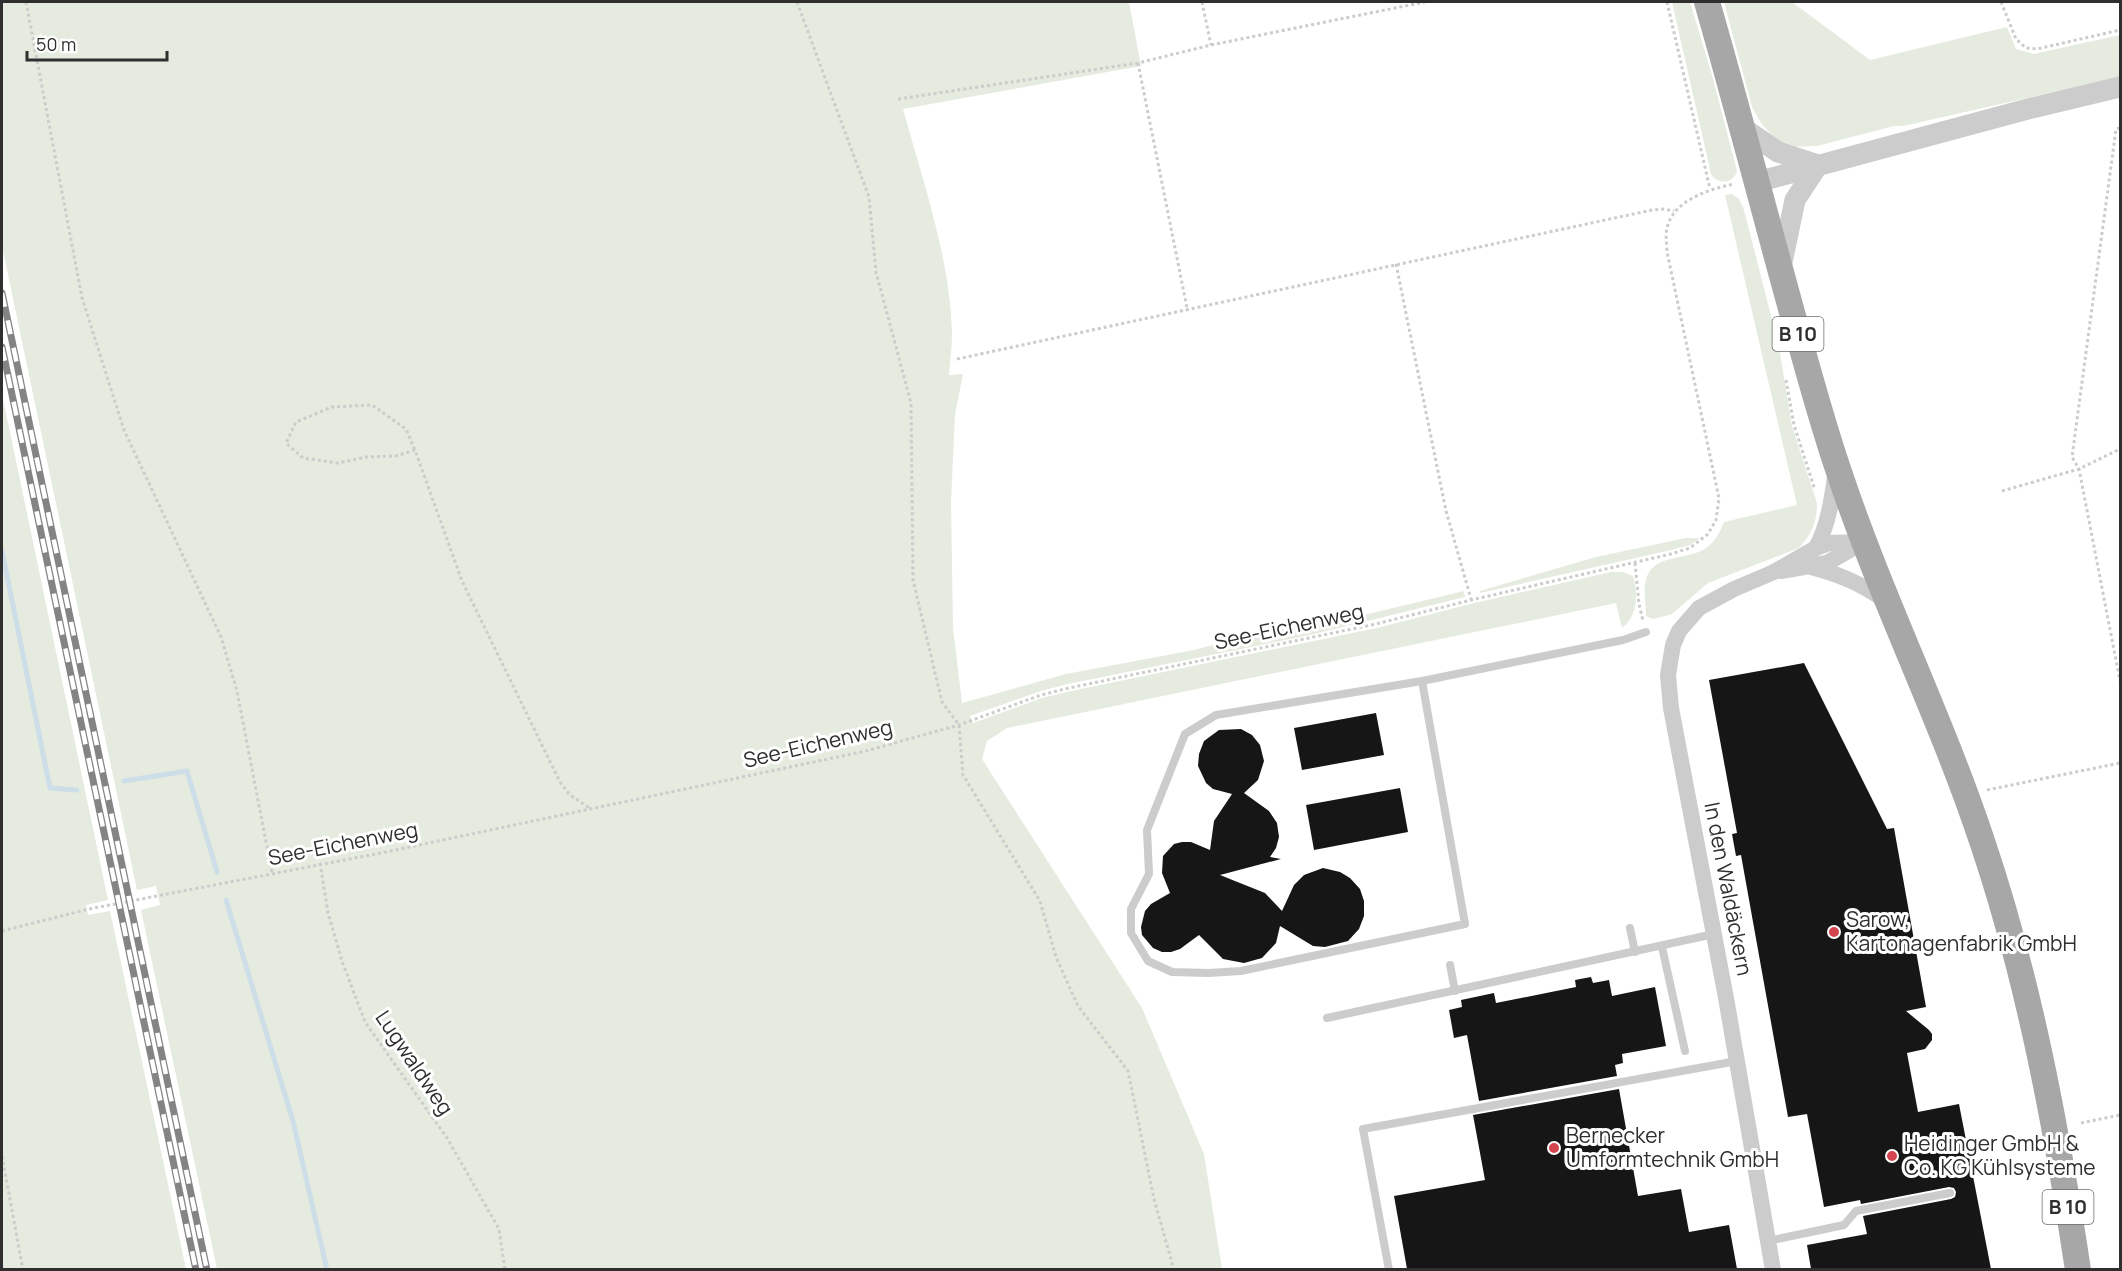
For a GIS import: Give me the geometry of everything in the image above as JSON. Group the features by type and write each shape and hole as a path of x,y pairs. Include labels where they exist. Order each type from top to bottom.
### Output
{"main road":[{"name":"B 10","path":"1707,2 1743,128 1747,183 1780,269 1837,467 1886,601 1966,794 2001,902 2037,1041 2058,1144 2078,1269"}],"street":[{"path":"1747,183 2121,87"},
{"path":"1743,128 1778,152 1818,165"},
{"path":"1780,269 1795,200 1818,165"},
{"path":"1816,548 1830,514 1837,467"},
{"name":"In den Waldäckern","path":"1773,1269 1714,934 1671,708 1668,666 1679,631 1699,608 1734,589 1774,572 1816,548 1829,543 1863,542"},
{"name":"In den Waldäckern","path":"1774,572 1827,563 1863,542"},
{"path":"1810,567 1838,574 1860,583 1886,601"}],"lane":[{"path":"1422,681 1465,924 1241,971 1172,972 1148,961 1131,933 1131,909 1149,874 1147,830 1185,734 1216,715 1422,681 1623,640 1646,632"},
{"path":"1630,928 1635,952"},
{"path":"1327,1018 1714,934"},
{"path":"1662,946 1684,1051"},
{"path":"1450,965 1455,991"},
{"path":"1389,1269 1363,1130 1737,1061"},
{"path":"1768,1241 1844,1226 1856,1211 1950,1193"}],"path":[{"path":"26,2 82,298 124,430 221,638 237,691 272,873"},
{"path":"797,2 869,197 876,272 911,403 913,580 942,702 959,725 963,775 1040,901 1056,957 1078,1006 1128,1071 1154,1199 1174,1269"},
{"path":"1202,2 1211,45"},
{"path":"898,99 1138,63 1211,45 1425,2"},
{"path":"1667,2 1710,189"},
{"path":"2001,2 2016,39 2026,48 2037,49 2121,30"},
{"path":"1138,63 1187,308"},
{"path":"2121,128 2116,129 2072,457 2079,469 2121,681"},
{"path":"957,358 1652,210 1664,209 1675,212 1710,189 1747,183"},
{"name":"See-Eichenweg","path":"2,931 89,909 381,853 866,751 959,725 1041,695 1069,688 1365,626 1690,548 1701,541 1713,528 1719,498 1667,252 1667,229 1675,212"},
{"path":"1396,264 1446,512 1471,600"},
{"path":"1785,369 1794,425 1815,491"},
{"path":"415,450 396,456 366,457 338,463 303,458 286,443 296,422 332,407 372,405 406,429 415,450 462,581 489,639 560,782 570,795 591,809"},
{"path":"2002,491 2079,469 2121,450"},
{"path":"1635,563 1639,604 1646,632"},
{"path":"1966,794 2121,763"},
{"name":"Lugwaldweg","path":"320,863 328,913 342,961 365,1022 447,1138 500,1230 505,1269"},
{"path":"2081,1123 2121,1115"},
{"path":"2,1156 23,1269"}],"shaded area":[{"path":"2,2 1129,2 1141,66 903,109 941,248 952,334 949,375 963,374 955,414 951,501 953,628 962,703 1066,674 1194,650 1284,626 1308,625 1360,616 1464,591 1465,597 1310,635 1068,684 970,716 973,723 1042,698 1071,691 1377,628 1611,572 1623,572 1633,576 1636,590 1634,611 1622,628 1616,603 1007,728 987,741 982,759 1142,1008 1204,1154 1222,1269 217,1269 141,910 160,905 156,886 137,890 2,246"},
{"path":"1672,2 1690,2 1737,171 1729,181 1717,180 1711,174"},
{"path":"1724,2 1792,2 1870,60 2007,27 2016,49 2034,54 2120,35 2120,77 1903,126 1894,126 1817,146 1790,147 1774,138 1761,123 1752,107"},
{"path":"1732,194 1739,199 1744,210 1779,347 1792,426 1817,503 1815,522 1799,548 1708,583 1672,614 1653,619 1646,616 1645,584 1648,574 1659,563 1706,548 1717,536 1724,522 1797,505 1725,195"},
{"path":"2,394 108,900 86,905 88,915 110,911 186,1269 2,1269"},
{"path":"1686,538 1700,538 1690,545 1671,550 1480,593 1480,591 1596,557"}],"building":[{"name":"Sarow, Kartonagenfabrik GmbH","path":"1804,663 1887,829 1894,828 1926,1007 1906,1011 1932,1034 1932,1040 1925,1049 1907,1053 1918,1112 1959,1104 1991,1269 1811,1269 1807,1245 1867,1234 1863,1216 1951,1199 1955,1197 1956,1192 1954,1188 1949,1187 1861,1204 1860,1200 1824,1207 1807,1114 1788,1117 1741,855 1736,856 1732,834 1737,833 1709,680"},
{"path":"1376,713 1384,755 1302,770 1294,728"},
{"path":"1241,729 1252,735 1260,745 1264,761 1258,780 1244,793 1269,811 1277,823 1279,837 1270,857 1281,859 1220,875 1265,893 1282,911 1294,885 1304,875 1323,868 1340,872 1350,878 1360,889 1364,901 1364,916 1359,929 1348,941 1325,947 1313,946 1280,926 1276,943 1262,958 1244,963 1223,959 1199,935 1180,949 1162,952 1153,948 1142,935 1141,927 1145,911 1151,904 1170,893 1162,873 1163,856 1174,844 1182,842 1191,842 1210,850 1214,821 1232,794 1213,789 1206,783 1198,766 1199,754 1204,741 1219,730"},
{"path":"1400,788 1408,832 1314,850 1306,805"},
{"path":"1591,977 1593,983 1609,980 1612,996 1655,987 1666,1046 1622,1054 1623,1063 1615,1065 1617,1076 1479,1101 1467,1035 1454,1038 1449,1010 1462,1007 1461,1000 1494,993 1496,1003 1576,987 1575,980"},
{"path":"1619,1089 1638,1196 1681,1189 1689,1232 1729,1225 1737,1269 1407,1269 1394,1196 1485,1180 1473,1115"}],"waterway":[{"path":"2,551 50,788 77,790"},
{"path":"124,781 187,771 217,872"},
{"path":"226,900 293,1121 327,1270"}],"railway":[{"path":"2,293 207,1270"},
{"path":"2,347 196,1270"}],"place":[{"name":"Sarow, Kartonagenfabrik GmbH","path":"1834,932"},
{"name":"Bernecker Umformtechnik GmbH","path":"1554,1148"},
{"name":"Heidinger GmbH & Co. KG Kühlsysteme","path":"1892,1156"}]}
